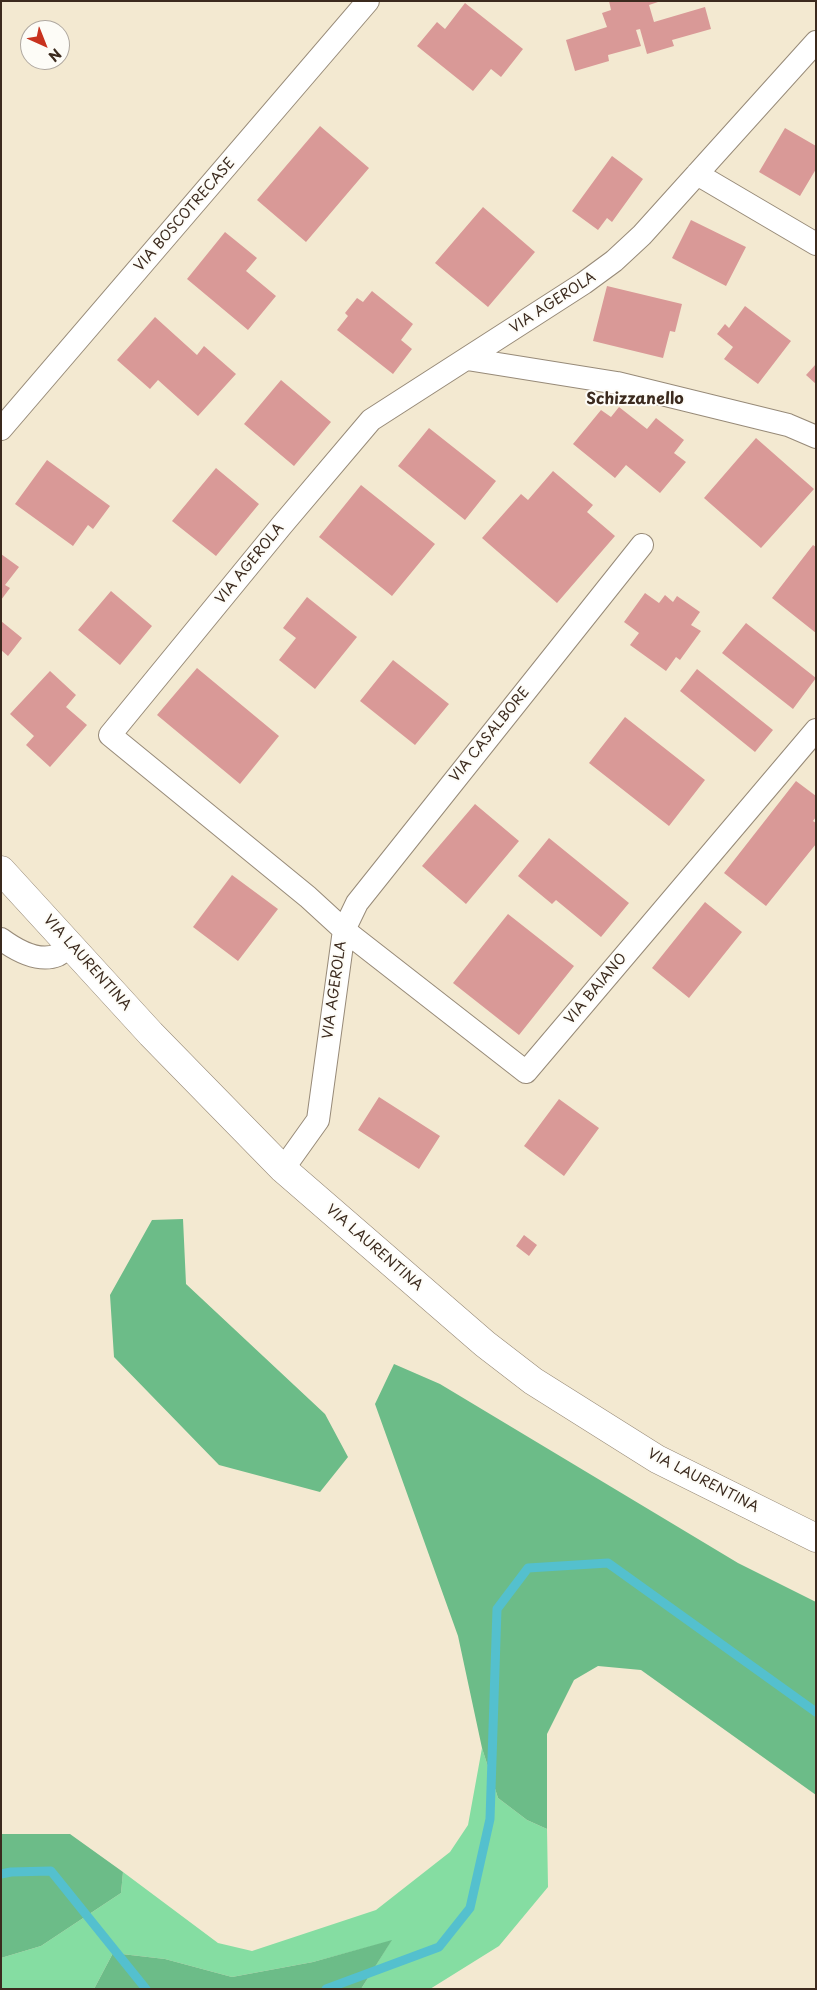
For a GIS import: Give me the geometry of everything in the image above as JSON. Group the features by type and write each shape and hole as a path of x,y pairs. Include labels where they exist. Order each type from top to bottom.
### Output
{"main road":[{"name":"VIA LAURENTINA","path":"1,870 151,1034 283,1169 467,1329 533,1382 657,1459 816,1538"}],"street":[{"name":"VIA BOSCOTRECASE","path":"1,429 368,1"},
{"name":"VIA AGEROLA","path":"283,1169 318,1120 344,930 308,898 110,735 276,532 372,420 599,273 642,235 816,42"},
{"path":"697,174 816,244"},
{"path":"467,359 617,382 788,425 816,437"},
{"name":"VIA CASALBORE","path":"344,930 357,903 642,545"},
{"name":"VIA BAIANO","path":"344,930 526,1072 816,730"},
{"path":"1,939 19,951 37,956 57,955 71,946"}],"green space":[{"path":"183,1219 186,1284 325,1414 348,1457 320,1492 219,1465 114,1357 110,1295 152,1220"},
{"path":"394,1364 440,1384 738,1563 816,1602 816,1795 641,1670 598,1666 574,1680 547,1734 547,1829 527,1820 498,1798 482,1748 458,1636 375,1404"},
{"path":"482,1748 498,1798 527,1820 547,1829 548,1887 499,1946 430,1989 361,1989 391,1941 313,1962 232,1977 165,1959 113,1953 94,1989 1,1989 1,1958 41,1946 121,1893 123,1872 218,1943 252,1951 376,1910 450,1852 468,1825"},
{"path":"1,1834 70,1834 123,1872 121,1893 41,1946 1,1958"},
{"path":"392,1940 361,1989 94,1989 113,1953 165,1959 232,1977 313,1962"}],"building":[{"path":"609,1 661,1 649,5 654,22 705,7 711,29 672,40 674,46 647,54 640,29 636,30 641,46 608,55 609,61 575,71 566,40 607,27 602,13 611,10"},
{"path":"465,3 523,49 501,77 491,69 473,91 417,46 437,22 445,29"},
{"path":"320,126 369,168 306,242 257,200"},
{"path":"785,128 816,146 816,169 800,196 759,172"},
{"path":"612,156 643,179 612,222 607,218 598,230 572,211"},
{"path":"483,207 535,252 488,307 435,263"},
{"path":"691,220 746,247 726,286 672,258"},
{"path":"225,232 257,258 246,271 276,296 248,330 187,279"},
{"path":"607,286 682,304 675,332 670,331 663,358 593,341"},
{"path":"372,291 413,324 401,340 412,349 393,374 337,330 348,316 345,313 357,298 363,302"},
{"path":"745,306 791,341 758,384 724,359 733,347 717,334 725,324 729,328"},
{"path":"155,317 197,355 204,346 236,374 198,416 158,380 150,389 117,360"},
{"path":"816,364 816,384 806,375"},
{"path":"281,380 331,422 294,466 244,424"},
{"path":"619,407 647,429 656,418 684,440 674,453 686,462 660,493 626,465 615,478 573,444 601,410 611,417"},
{"path":"429,428 496,481 465,520 398,466"},
{"path":"756,438 814,489 761,548 704,498"},
{"path":"47,460 110,506 93,529 88,525 73,546 15,504"},
{"path":"216,468 259,504 216,556 172,521"},
{"path":"553,471 593,505 587,512 615,536 557,603 482,538 521,494 528,500"},
{"path":"361,485 435,544 392,596 319,537"},
{"path":"813,545 816,547 816,633 772,598"},
{"path":"1,554 19,567 5,585 10,588 1,600"},
{"path":"111,591 152,626 120,665 78,630"},
{"path":"645,593 659,603 665,595 673,602 677,596 700,612 691,625 701,631 680,660 676,657 666,671 630,645 639,633 624,622"},
{"path":"307,597 357,637 315,689 279,660 296,638 283,628"},
{"path":"1,621 22,638 8,656 1,650"},
{"path":"746,623 816,678 793,709 722,653"},
{"path":"393,660 449,704 415,745 360,701"},
{"path":"197,668 279,736 240,784 157,715"},
{"path":"697,669 773,730 755,752 680,691"},
{"path":"50,671 76,695 66,707 87,725 50,767 26,745 34,736 10,714"},
{"path":"625,717 705,780 669,826 589,763"},
{"path":"796,781 816,796 816,817 813,821 816,823 816,844 766,906 724,873"},
{"path":"475,804 519,841 466,904 422,866"},
{"path":"549,838 629,903 601,937 556,900 552,904 518,876"},
{"path":"232,875 278,909 238,961 193,927"},
{"path":"705,902 742,932 689,998 652,968"},
{"path":"508,914 574,966 519,1035 453,983"},
{"path":"379,1097 440,1136 419,1169 358,1130"},
{"path":"559,1099 599,1128 564,1176 524,1146"},
{"path":"524,1235 537,1245 529,1256 516,1246"}],"waterway":[{"path":"326,1989 439,1947 470,1908 490,1819 497,1609 528,1568 608,1563 816,1712"},
{"path":"1,1874 51,1871 146,1989"}],"district":[{"name":"Schizzanello","path":"635,400"}]}
